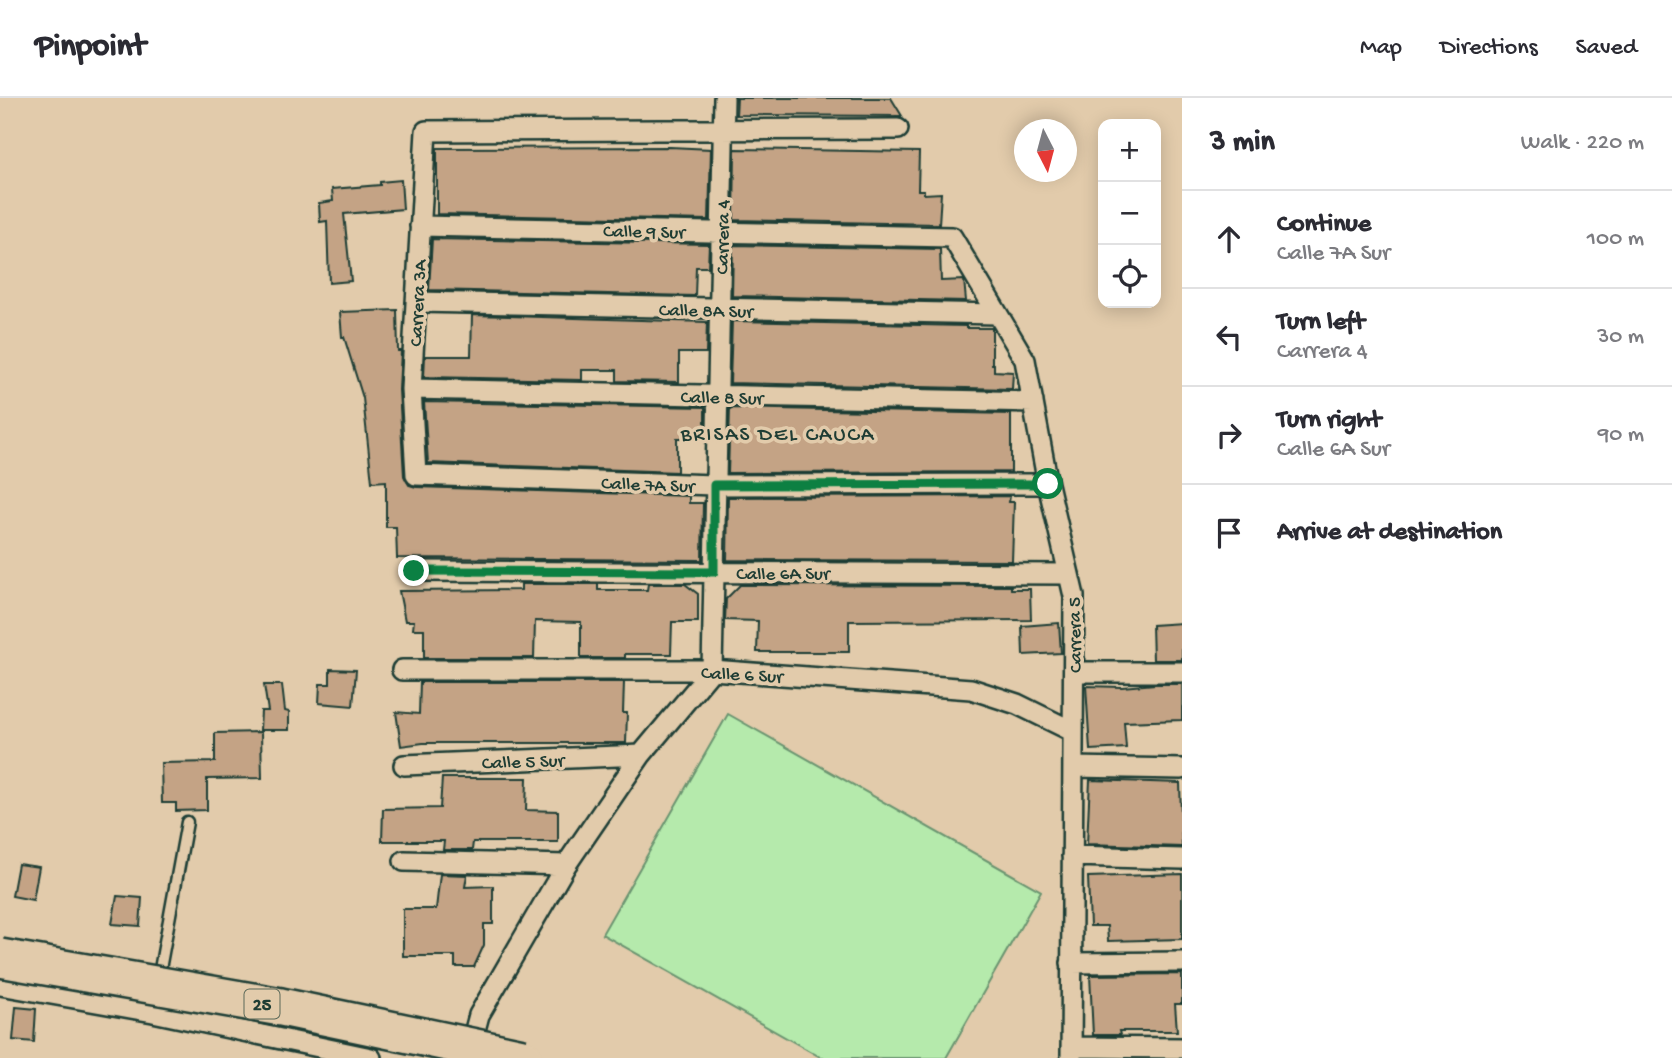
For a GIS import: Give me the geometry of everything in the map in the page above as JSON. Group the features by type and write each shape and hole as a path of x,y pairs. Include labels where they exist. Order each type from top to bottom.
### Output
{"highway":[{"name":"25","path":"0,958 281,1007 523,1058"}],"street":[{"name":"Carrera 4","path":"712,670 724,98"},
{"path":"723,129 898,129"},
{"name":"Carrera 3A","path":"416,475 411,389 426,131 723,129"},
{"name":"Calle 9 Sur","path":"420,226 953,237"},
{"name":"Carrera 5","path":"953,237 1025,360 1048,484 1074,596 1071,1053"},
{"name":"Calle 8A Sur","path":"416,302 996,314"},
{"name":"Calle 8 Sur","path":"411,389 1032,402"},
{"name":"Calle 7A Sur","path":"416,475 714,485 1048,484"},
{"name":"Calle 6A Sur","path":"414,571 1069,573"},
{"name":"Calle 6 Sur","path":"402,670 712,670 971,689 1017,704 1072,731"},
{"path":"476,1058 475,1030 478,1014 566,865 641,755 712,670"},
{"path":"1074,672 1182,672"},
{"name":"Calle 5 Sur","path":"404,765 641,755"},
{"path":"1073,767 1182,769"},
{"path":"1072,856 1182,859"},
{"path":"404,861 566,865"},
{"path":"1071,963 1182,962"},
{"path":"0,985 153,1012 371,1058"},
{"path":"1071,1053 1182,1048"}],"lane":[{"path":"153,1012 187,822"}],"green space":[{"path":"728,714 1041,891 946,1058 822,1058 602,934"}],"building":[{"path":"737,98 891,98 902,116 736,115"},
{"path":"437,148 711,149 709,220 437,214"},
{"path":"735,149 919,152 918,190 924,190 924,194 941,193 939,224 734,220"},
{"path":"401,180 403,209 344,214 351,281 329,283 327,221 320,222 319,203 333,201 332,189 380,185 380,182"},
{"path":"432,239 709,244 708,267 696,267 695,296 429,290"},
{"path":"733,245 940,249 941,281 964,280 966,301 732,296"},
{"path":"397,310 398,351 401,351 399,390 404,476 409,485 689,496 689,503 703,503 702,560 397,558 396,527 386,527 386,481 372,482 363,398 342,337 340,312"},
{"path":"472,315 707,322 706,353 679,353 679,382 617,381 617,370 582,370 582,380 424,377 425,356 471,356"},
{"path":"732,321 992,328 994,371 1013,372 1012,389 730,383"},
{"path":"424,402 705,407 705,438 677,438 677,472 428,463"},
{"path":"730,408 1011,414 1011,472 728,473"},
{"path":"1010,496 1009,502 1014,502 1012,561 727,560 728,497"},
{"path":"521,584 598,584 598,590 647,590 648,584 685,584 698,594 698,622 672,622 671,654 581,658 581,622 535,621 534,658 424,658 424,629 413,629 414,621 405,621 399,591 521,590"},
{"path":"740,585 1011,586 1011,589 1030,589 1031,620 849,621 849,652 757,652 758,621 725,620 726,599"},
{"path":"1059,623 1061,653 1023,655 1022,626"},
{"path":"1182,623 1182,660 1153,660 1152,625"},
{"path":"330,669 356,670 353,706 319,703 320,684 330,684"},
{"path":"420,682 624,682 626,743 423,743 401,746 396,712 419,714"},
{"path":"1182,684 1182,720 1124,722 1126,748 1090,750 1086,686"},
{"path":"264,685 282,685 285,711 289,712 289,730 260,730 261,711 268,711"},
{"path":"261,732 262,778 207,779 207,810 176,811 176,803 162,803 161,763 215,762 215,733"},
{"path":"442,778 527,778 526,810 558,811 558,842 473,842 472,850 443,850 444,841 382,841 383,809 440,808"},
{"path":"1090,780 1180,783 1182,847 1087,844"},
{"path":"18,864 39,867 33,900 12,896"},
{"path":"440,874 467,875 465,887 493,886 493,924 484,924 484,945 474,967 455,967 455,956 403,956 403,909 436,909"},
{"path":"1182,874 1182,939 1108,941 1107,926 1090,926 1088,877"},
{"path":"117,896 142,898 140,926 112,924"},
{"path":"1182,974 1182,1004 1175,1004 1177,1031 1119,1031 1120,1035 1093,1035 1090,975"},
{"path":"16,1007 36,1009 34,1042 13,1040"}],"district":[{"name":"BRISAS DEL CAUCA","path":"778,433"}],"route":[{"path":"414,571 714,572 714,485 1048,484"}]}
